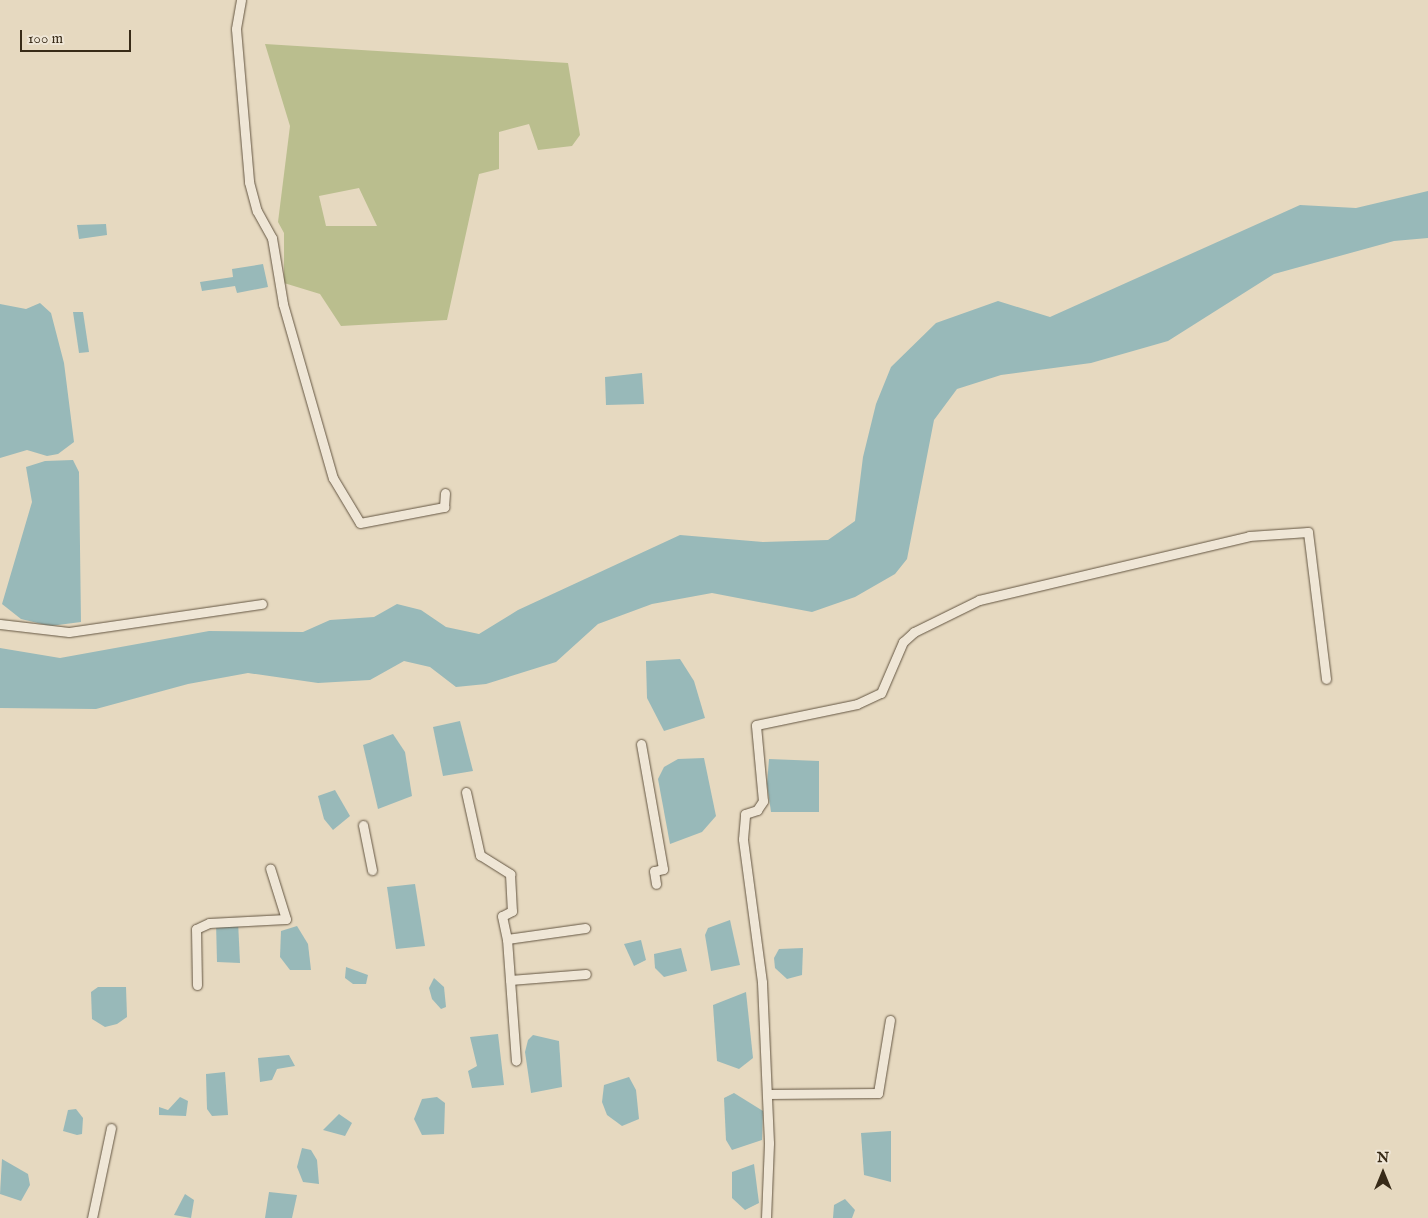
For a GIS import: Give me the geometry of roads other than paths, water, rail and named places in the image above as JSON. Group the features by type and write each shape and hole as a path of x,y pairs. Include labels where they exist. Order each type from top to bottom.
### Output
{"street":[{"path":"240,0 236,30 249,182 256,212 272,238 283,304 333,478 360,523 444,507 445,493"},
{"path":"766,1218 767,1094 762,982 743,839 745,814 757,810 763,801 756,725 857,704 881,693 903,642 914,632 953,613 1001,594 1185,548 1249,536 1308,532 1326,679"},
{"path":"0,624 69,632 262,604"},
{"path":"641,744 663,869 654,871 656,884"},
{"path":"466,792 480,855 510,874 512,911 502,916 507,940 516,1061"},
{"path":"363,825 372,870"},
{"path":"197,985 196,929 209,923 286,919 270,868"},
{"path":"507,940 586,928"},
{"path":"510,980 586,974"},
{"path":"767,1094 878,1093 890,1020"},
{"path":"92,1218 111,1128"}],"water":[{"path":"1428,191 1428,238 1394,241 1274,274 1168,341 1091,363 1001,375 957,389 934,420 907,559 895,574 855,597 812,612 712,593 652,604 598,624 556,662 486,684 456,687 430,667 404,661 370,680 318,683 248,673 188,684 96,709 0,708 0,648 60,658 209,631 303,632 330,620 374,617 397,604 421,610 446,627 479,634 518,610 680,535 763,542 828,540 855,521 863,457 876,404 891,367 936,323 998,301 1050,317 1300,205 1356,208"},
{"path":"106,224 107,235 79,239 77,225"},
{"path":"263,264 268,287 237,293 235,286 202,291 200,282 233,277 232,269"},
{"path":"40,303 51,313 64,363 74,442 58,454 47,456 27,450 0,458 0,304 26,309"},
{"path":"73,312 83,312 89,352 79,353"},
{"path":"642,373 644,404 606,405 605,377"},
{"path":"73,460 79,472 81,622 50,626 21,619 2,604 32,502 26,467 45,461"},
{"path":"680,659 694,681 705,718 664,731 647,698 646,661"},
{"path":"460,721 473,771 443,776 433,727"},
{"path":"393,734 405,752 412,796 378,809 363,745"},
{"path":"704,758 716,816 702,832 670,844 658,779 664,767 678,759"},
{"path":"769,759 819,761 819,812 771,812 767,784"},
{"path":"335,790 350,816 333,830 324,819 318,796"},
{"path":"415,884 425,946 396,949 387,887"},
{"path":"730,920 740,965 711,971 705,935 708,928"},
{"path":"238,921 240,963 217,962 216,922"},
{"path":"297,926 308,944 311,970 290,970 280,957 281,931"},
{"path":"641,940 646,960 634,966 624,944"},
{"path":"681,948 687,971 664,977 655,968 654,954"},
{"path":"803,948 802,975 787,979 775,968 774,958 779,949"},
{"path":"346,967 368,975 366,984 353,984 345,978"},
{"path":"434,978 444,987 446,1007 441,1009 432,999 429,988"},
{"path":"98,987 126,987 127,1017 117,1024 105,1027 92,1019 91,992"},
{"path":"746,992 753,1058 739,1069 717,1061 713,1005"},
{"path":"498,1034 504,1085 472,1088 468,1071 477,1066 470,1037"},
{"path":"533,1035 559,1041 562,1087 531,1093 525,1052 528,1040"},
{"path":"289,1055 295,1066 277,1069 272,1080 260,1082 258,1058"},
{"path":"225,1072 228,1115 212,1116 207,1109 206,1074"},
{"path":"629,1077 636,1090 639,1119 622,1126 607,1115 602,1102 604,1085"},
{"path":"734,1093 763,1111 762,1140 732,1150 726,1140 724,1098"},
{"path":"180,1097 188,1101 186,1116 159,1115 159,1107 168,1110"},
{"path":"437,1097 445,1103 444,1134 422,1135 414,1119 422,1099"},
{"path":"76,1109 83,1118 82,1134 77,1135 63,1131 68,1110"},
{"path":"339,1114 352,1123 345,1136 323,1130"},
{"path":"891,1131 891,1182 864,1175 861,1133"},
{"path":"302,1148 311,1150 317,1160 319,1184 303,1182 297,1167"},
{"path":"2,1159 28,1174 30,1185 21,1201 0,1194"},
{"path":"754,1164 759,1203 745,1210 732,1198 732,1172"},
{"path":"269,1192 297,1195 292,1218 265,1218"},
{"path":"185,1194 194,1200 191,1218 174,1215"},
{"path":"845,1199 855,1210 852,1218 833,1218 834,1205"}]}
